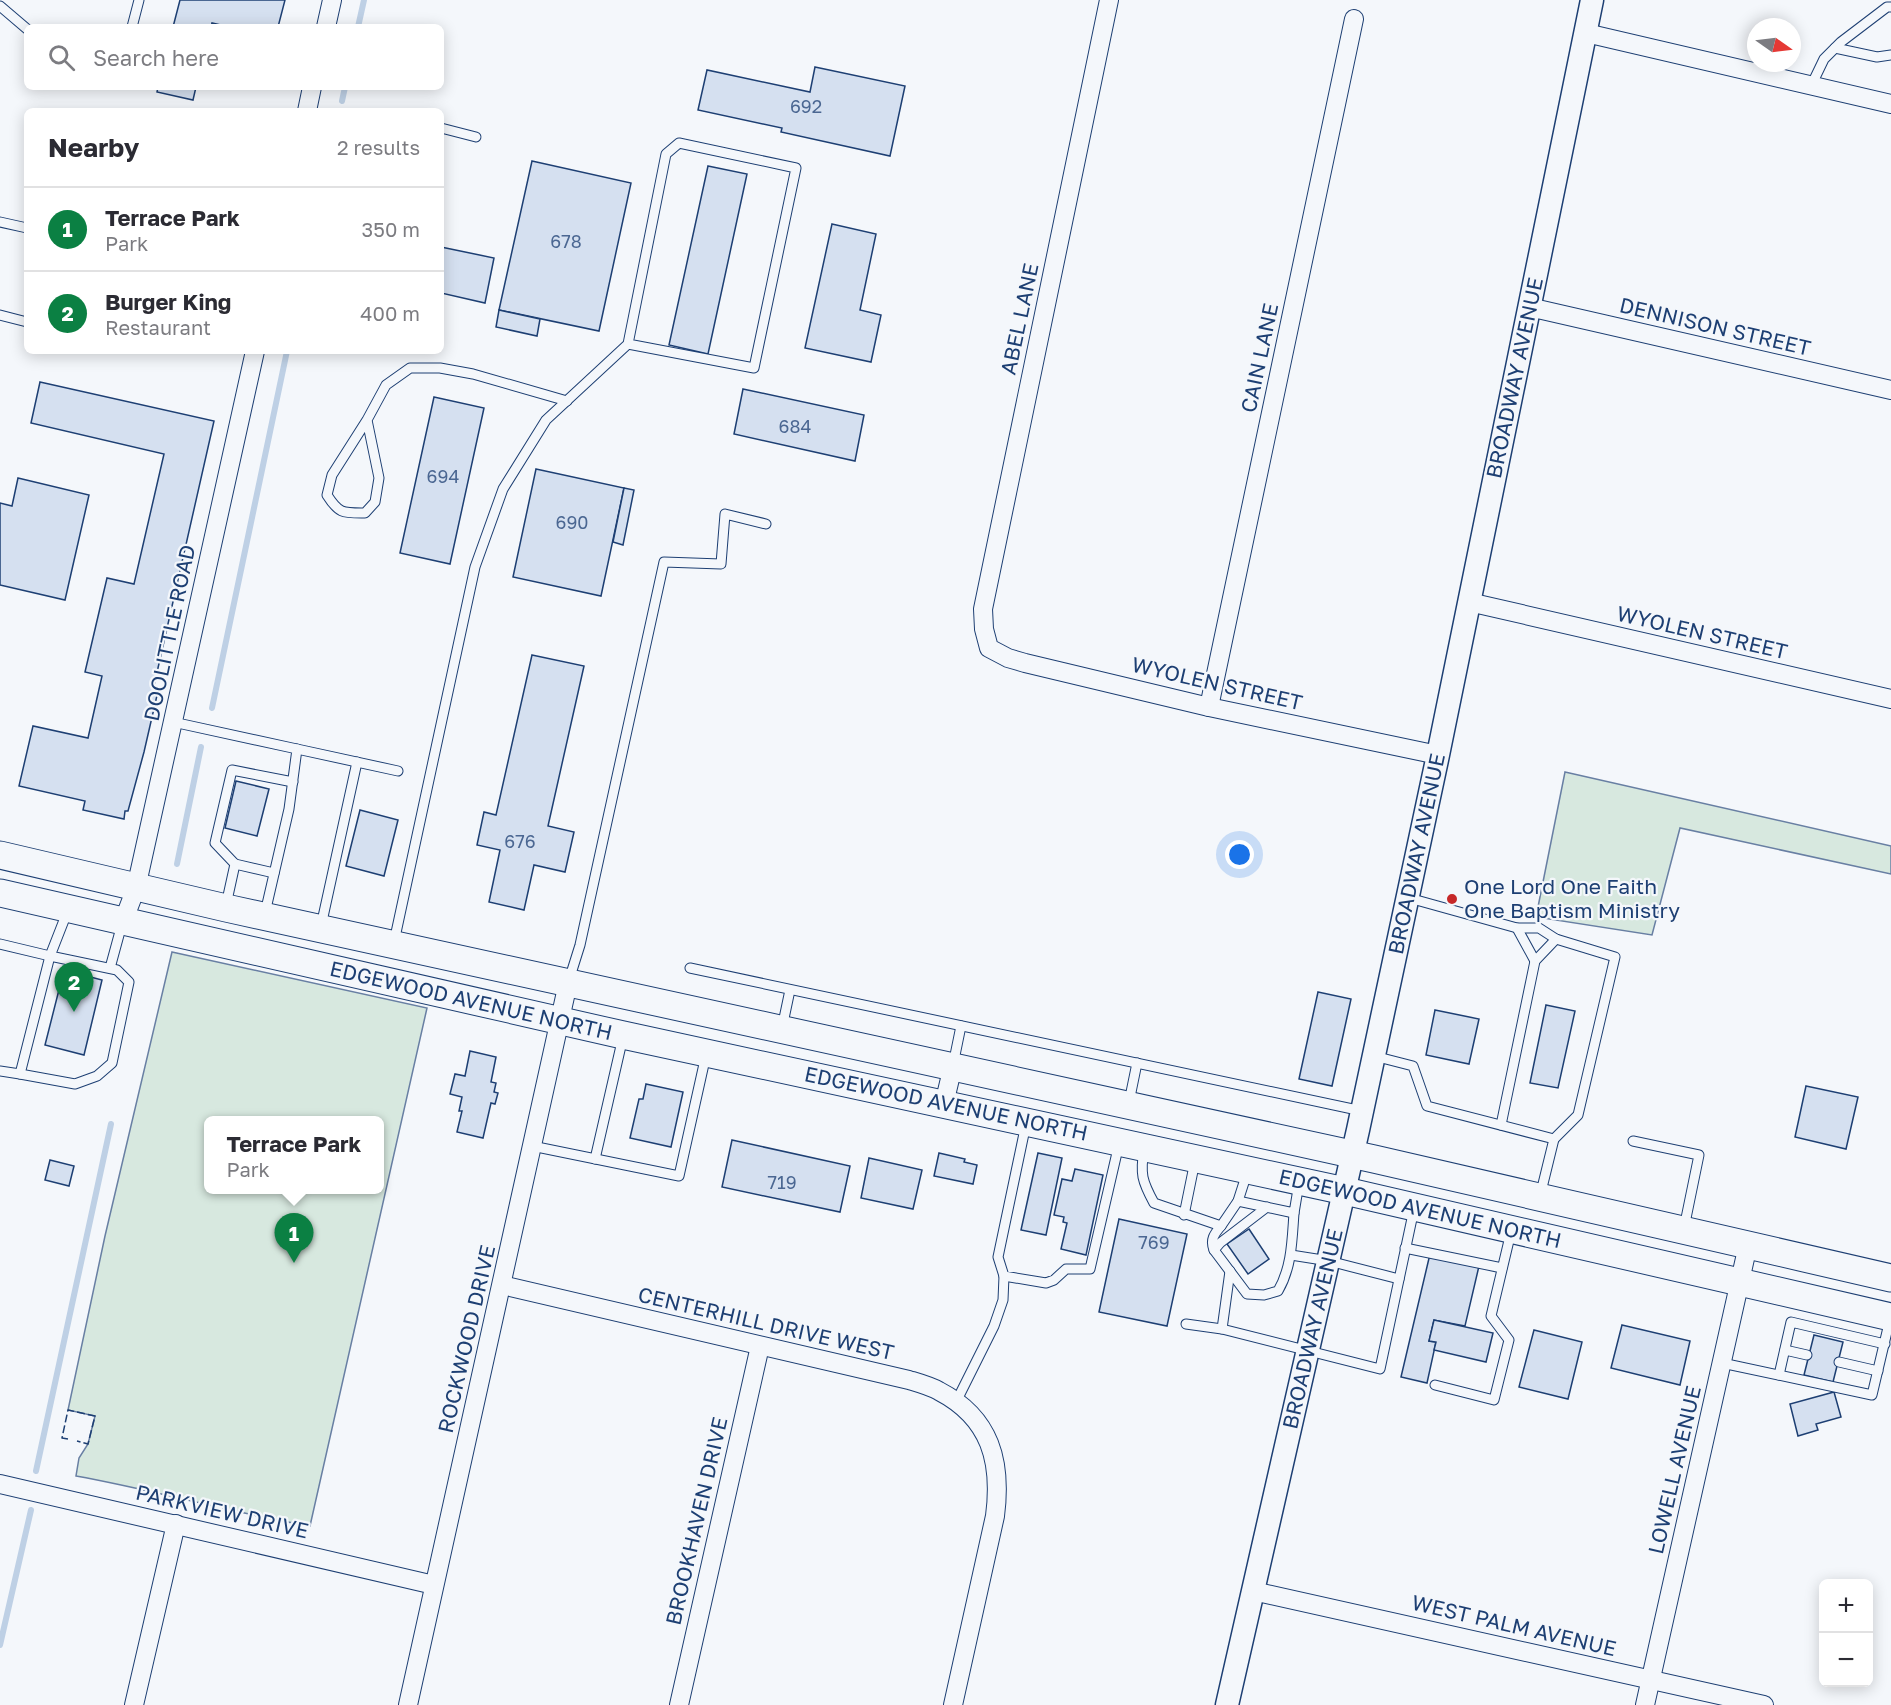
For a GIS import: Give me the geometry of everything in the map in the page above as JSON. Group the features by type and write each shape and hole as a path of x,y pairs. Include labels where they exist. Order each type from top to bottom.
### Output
{"main road":[{"name":"EDGEWOOD AVENUE NORTH","path":"0,855 136,888 953,1066 1891,1278"},
{"name":"EDGEWOOD AVENUE NORTH","path":"0,893 623,1035 1414,1207 1740,1283 1794,1310 1891,1317"}],"street":[{"path":"327,24 332,0"},
{"name":"ABEL LANE","path":"989,648 984,629 983,609 1109,0"},
{"name":"BROADWAY AVENUE","path":"1227,1705 1374,1056 1593,0"},
{"name":"CAIN LANE","path":"1209,707 1354,19"},
{"path":"1586,33 1891,104"},
{"path":"308,108 311,90"},
{"name":"DENNISON STREET","path":"1529,307 1891,390"},
{"name":"DOOLITTLE ROAD","path":"123,922 136,888 254,354"},
{"name":"WYOLEN STREET","path":"1469,602 1891,699"},
{"name":"WYOLEN STREET","path":"989,648 1008,658 1025,663 1209,707 1438,755"},
{"name":"ROCKWOOD DRIVE","path":"408,1705 568,983"},
{"path":"944,1104 953,1066"},
{"name":"LOWELL AVENUE","path":"1645,1705 1748,1245"},
{"name":"CENTERHILL DRIVE WEST","path":"502,1285 909,1380 938,1390 963,1407 982,1429 993,1451 998,1490 995,1516 953,1705"},
{"name":"BROOKHAVEN DRIVE","path":"679,1705 760,1346"},
{"name":"PARKVIEW DRIVE","path":"0,1484 434,1585"},
{"path":"134,1705 176,1524"},
{"name":"WEST PALM AVENUE","path":"1254,1591 1764,1705"}],"lane":[{"path":"133,24 139,0"},
{"path":"0,6 24,26"},
{"path":"1811,86 1824,59 1835,48 1891,7"},
{"path":"1835,48 1877,57 1891,55"},
{"path":"444,129 476,137"},
{"path":"393,944 476,567 503,489 546,420 628,344 666,154 679,143 796,168 754,368 628,344"},
{"path":"0,222 24,227"},
{"path":"0,315 24,321"},
{"path":"367,420 379,478 375,502 365,513 349,513 335,508 327,495 332,475 386,385 410,368 440,368 473,374 567,401"},
{"path":"568,983 580,945 664,562 721,564 725,514 766,524"},
{"path":"173,722 398,771"},
{"path":"265,916 293,782 297,749"},
{"path":"321,928 357,762"},
{"path":"274,873 235,864 215,843 232,770 293,782"},
{"path":"226,908 235,864"},
{"path":"1407,898 1516,928 1539,928 1557,939 1615,957 1578,1115 1554,1138 1540,1197"},
{"path":"20,1074 50,956 68,909"},
{"path":"110,968 123,922"},
{"path":"1516,928 1534,961"},
{"path":"1502,1125 1534,961 1557,939"},
{"path":"0,944 117,970 129,982 112,1063 97,1076 75,1084 0,1071"},
{"path":"690,969 1362,1111"},
{"path":"782,1029 790,990"},
{"path":"953,1066 961,1026"},
{"path":"595,1159 623,1035"},
{"path":"532,1146 679,1176 707,1053"},
{"path":"1374,1056 1413,1066 1427,1106 1554,1138"},
{"path":"1128,1105 1137,1063"},
{"path":"956,1402 994,1326 1003,1300 1004,1276 998,1257 1027,1122"},
{"path":"1633,1141 1699,1155 1683,1230"},
{"path":"1004,1276 1046,1284 1066,1269 1090,1269 1132,1144"},
{"path":"1132,1144 1141,1168 1142,1181 1154,1203 1221,1226"},
{"path":"1184,1215 1195,1158"},
{"path":"1248,1170 1238,1201 1213,1236 1212,1244 1214,1250 1247,1294 1264,1295 1278,1291 1286,1277 1291,1255 1299,1181"},
{"path":"1238,1201 1294,1213"},
{"path":"1186,1324 1222,1329 1380,1369 1414,1207"},
{"path":"1214,1250 1267,1208"},
{"path":"1435,1386 1494,1400 1509,1340 1491,1316 1512,1230"},
{"path":"1405,1248 1502,1269"},
{"path":"1291,1255 1329,1261 1399,1279"},
{"path":"1222,1329 1230,1271"},
{"path":"1779,1375 1794,1310 1885,1344"},
{"path":"1722,1363 1872,1395 1891,1317"},
{"path":"1785,1350 1807,1355"},
{"path":"1839,1362 1878,1371"}],"shaded area":[{"path":"1565,772 1891,846 1891,874 1680,828 1652,935 1536,917"},
{"path":"172,952 427,1008 310,1526 76,1476 79,1458 88,1444 95,1416 68,1410 105,1236"}],"building":[{"path":"180,0 285,0 279,24 174,24"},
{"path":"815,67 905,86 890,156 781,132 782,128 698,110 707,70 810,92"},
{"path":"157,90 195,90 193,100 157,92"},
{"path":"532,161 631,183 599,331 499,310"},
{"path":"708,166 747,174 708,354 669,345"},
{"path":"832,224 876,234 860,310 881,315 871,362 805,348"},
{"path":"444,248 494,258 485,303 444,294"},
{"path":"499,310 540,319 537,336 496,327"},
{"path":"40,382 214,421 153,690 158,691 144,752 124,819 83,810 85,801 19,786 33,726 88,738 102,676 85,672 107,578 134,584 164,454 31,423"},
{"path":"743,389 864,415 855,461 734,434"},
{"path":"434,397 484,408 450,564 400,553"},
{"path":"536,469 624,488 601,596 513,577"},
{"path":"18,478 89,495 65,600 0,585 0,503 12,506"},
{"path":"624,488 634,490 623,545 613,542"},
{"path":"532,655 584,666 548,826 574,832 565,872 534,865 524,910 489,902 500,850 477,845 484,812 496,815"},
{"path":"236,781 269,789 257,836 225,828"},
{"path":"360,810 398,820 384,876 346,866"},
{"path":"64,970 102,980 84,1055 45,1045"},
{"path":"1318,992 1351,999 1332,1086 1299,1079"},
{"path":"1546,1005 1575,1011 1558,1088 1530,1083"},
{"path":"1435,1010 1479,1019 1469,1064 1426,1055"},
{"path":"470,1051 496,1057 491,1082 496,1083 494,1092 498,1093 495,1104 491,1103 483,1138 457,1132 462,1111 459,1111 462,1097 450,1094 455,1074 465,1076"},
{"path":"646,1084 683,1092 671,1147 630,1138 639,1099 643,1099"},
{"path":"1806,1086 1858,1097 1846,1149 1795,1137"},
{"path":"732,1140 850,1166 840,1212 722,1187"},
{"path":"939,1153 965,1159 964,1162 977,1165 973,1184 934,1176"},
{"path":"1038,1153 1062,1158 1046,1235 1021,1230"},
{"path":"869,1158 922,1170 913,1209 861,1198"},
{"path":"50,1160 74,1166 69,1186 45,1180"},
{"path":"1075,1169 1103,1175 1086,1255 1061,1249 1067,1223 1063,1222 1064,1217 1054,1215 1062,1179 1072,1181"},
{"path":"1119,1219 1187,1234 1167,1326 1099,1312"},
{"path":"1249,1229 1269,1259 1248,1274 1227,1244"},
{"path":"1430,1254 1479,1266 1465,1326 1434,1320 1429,1341 1436,1342 1427,1383 1401,1377"},
{"path":"1434,1320 1493,1333 1486,1362 1434,1350 1436,1342 1429,1341"},
{"path":"1622,1325 1690,1341 1680,1385 1611,1368"},
{"path":"1534,1330 1582,1342 1568,1399 1519,1387"},
{"path":"1814,1335 1843,1342 1833,1382 1804,1375"},
{"path":"1834,1392 1841,1417 1816,1424 1818,1430 1798,1436 1790,1404"}],"waterway":[{"path":"359,24 364,0"},
{"path":"342,101 344,90"},
{"path":"212,708 286,354"},
{"path":"177,864 201,747"},
{"path":"36,1471 111,1124"},
{"path":"0,1645 31,1510"}],"fence":[{"path":"68,1439 62,1438 68,1410 95,1416 88,1444 77,1441"}],"place":[{"name":"One Lord One Faith One Baptism Ministry","path":"1452,899"},
{"name":"Burger King","path":"74,1012"},
{"name":"Terrace Park","path":"294,1263"}]}
